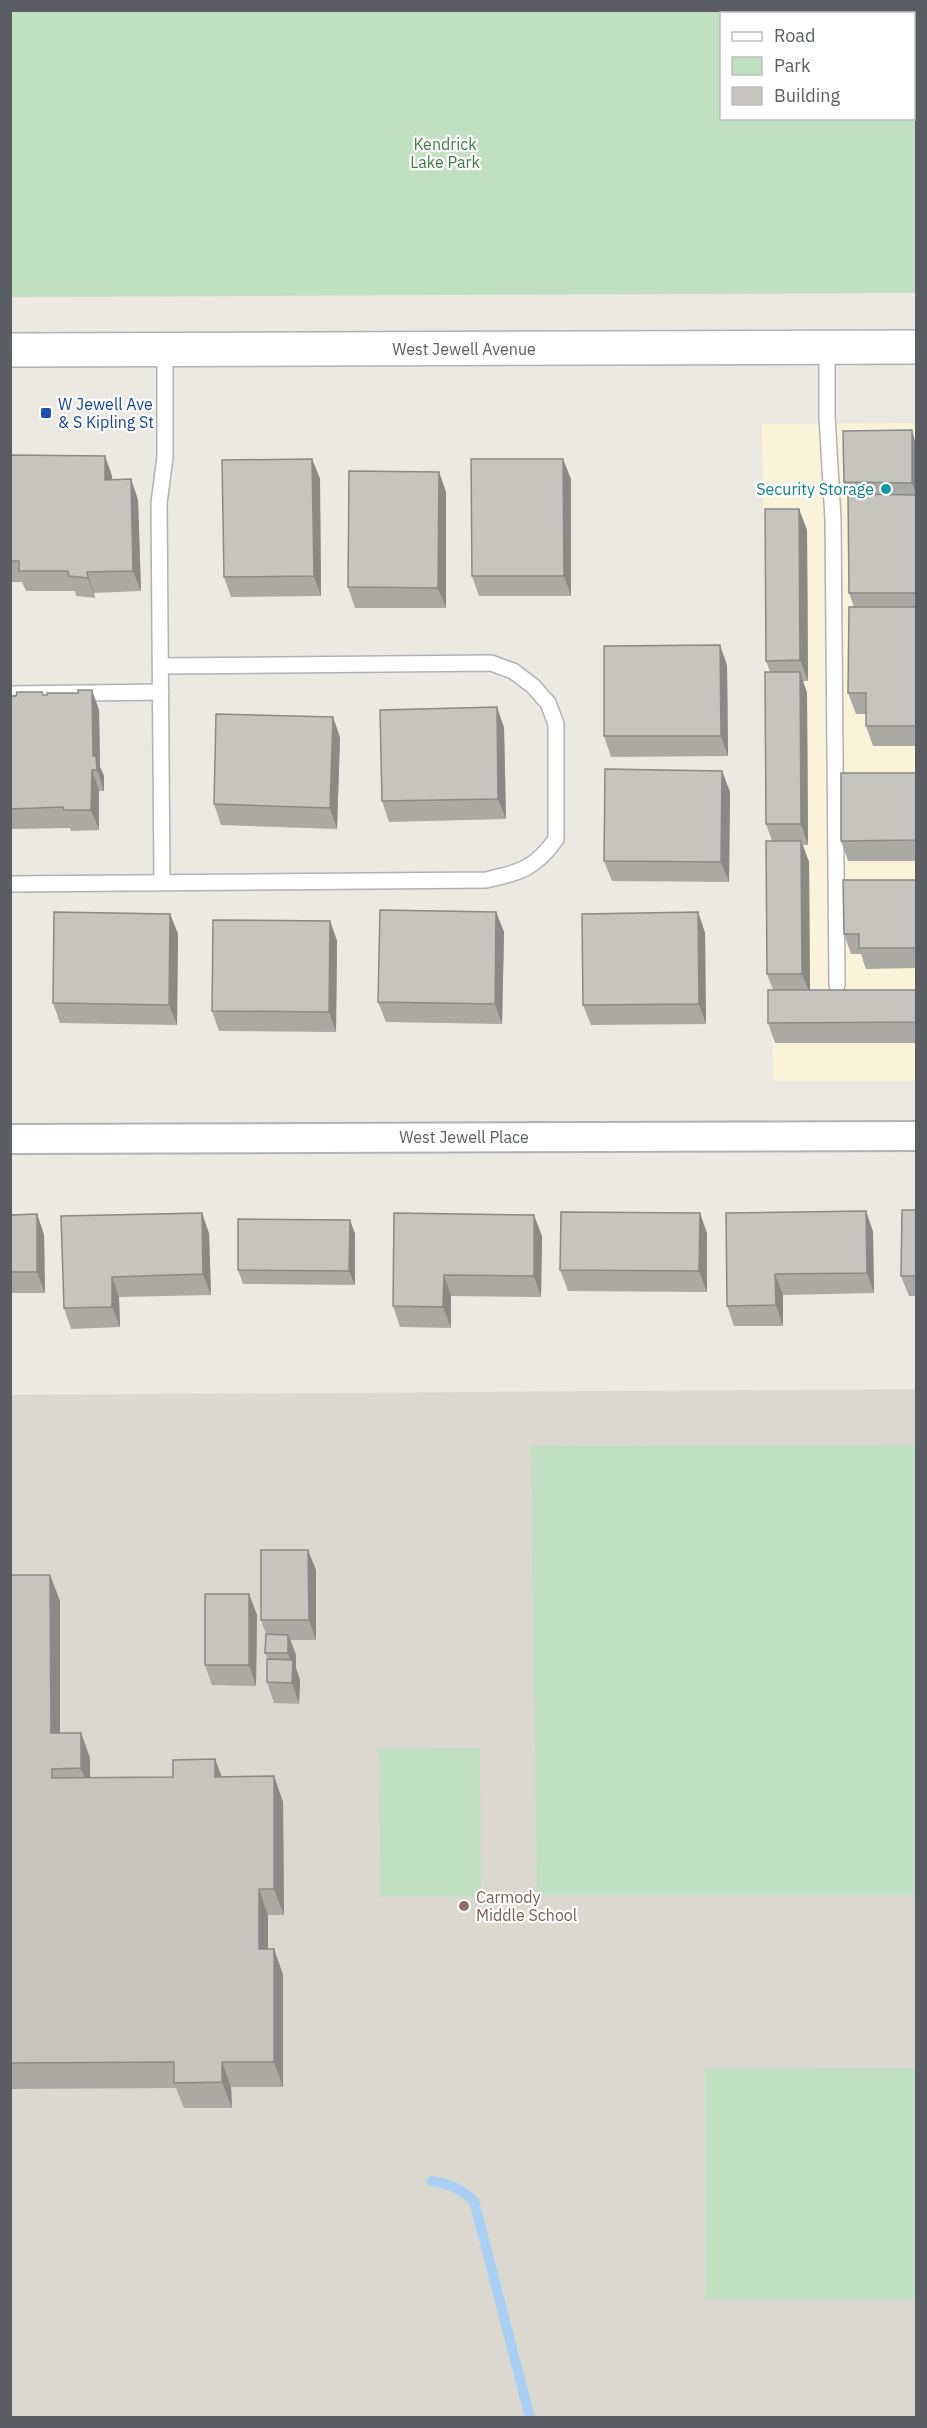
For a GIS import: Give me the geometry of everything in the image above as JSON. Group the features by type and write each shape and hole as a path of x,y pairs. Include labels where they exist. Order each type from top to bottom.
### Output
{"main road":[{"name":"West Jewell Avenue","path":"10,350 916,347"}],"street":[{"name":"West Jewell Place","path":"10,1139 916,1136"}],"lane":[{"path":"827,347 827,416 833,519 837,985"},
{"path":"162,882 159,503 165,457 165,350"},
{"path":"10,884 486,880 511,875 531,867 546,854 556,839 556,724 548,703 533,686 513,671 491,663 161,666"},
{"path":"10,694 161,692"}],"shaded area":[{"path":"916,423 916,1081 773,1081 762,424"},
{"name":"Carmody Middle School","path":"916,1389 916,2417 11,2417 10,1395"}],"green space":[{"name":"Kendrick Lake Park","path":"10,11 916,11 916,293 11,297"},
{"path":"916,1445 916,1895 537,1895 531,1446"},
{"path":"480,1748 481,1897 380,1897 379,1749"},
{"path":"916,2068 916,2299 706,2299 705,2069"}],"building":[{"path":"912,430 912,483 844,482 843,431"},
{"path":"10,455 105,456 105,480 131,479 133,571 87,572 88,578 69,576 68,571 19,571 19,561 10,561"},
{"path":"312,459 314,576 224,577 222,460"},
{"path":"471,459 563,459 564,576 472,576"},
{"path":"349,471 439,472 438,588 348,587"},
{"path":"848,494 916,495 916,593 849,593"},
{"path":"765,509 799,509 800,660 766,661"},
{"path":"849,607 916,607 916,726 866,726 866,693 848,693"},
{"path":"720,645 721,736 604,736 604,646"},
{"path":"765,672 800,672 801,824 766,824"},
{"path":"78,690 92,690 93,756 96,756 97,770 92,770 91,810 64,810 63,807 10,809 10,696 16,696 17,692 42,692 43,695 47,695 47,693 78,693"},
{"path":"497,707 498,799 382,801 380,710"},
{"path":"216,714 333,717 330,808 214,804"},
{"path":"605,769 722,771 721,862 604,861"},
{"path":"841,773 916,773 916,840 841,841"},
{"path":"766,841 801,841 802,974 767,974"},
{"path":"843,880 916,880 916,948 859,948 859,934 844,934"},
{"path":"380,910 496,912 495,1004 378,1002"},
{"path":"54,912 170,914 169,1005 53,1003"},
{"path":"698,912 699,1004 583,1005 582,914"},
{"path":"213,920 330,921 329,1012 212,1011"},
{"path":"768,990 916,990 916,1022 768,1023"},
{"path":"902,1210 916,1210 916,1276 901,1276"},
{"path":"866,1211 867,1273 775,1274 776,1305 727,1306 726,1213"},
{"path":"561,1212 700,1213 699,1271 560,1270"},
{"path":"202,1213 203,1274 112,1277 112,1307 64,1308 61,1216"},
{"path":"394,1213 534,1215 534,1276 444,1275 443,1307 393,1306"},
{"path":"37,1214 37,1272 10,1272 10,1215"},
{"path":"238,1219 350,1220 349,1271 238,1270"},
{"path":"261,1550 308,1550 309,1620 261,1620"},
{"path":"10,1575 50,1575 51,1733 81,1733 81,1768 52,1769 52,1778 173,1777 173,1760 215,1759 215,1777 274,1776 274,1889 259,1889 259,1949 274,1949 274,2062 222,2062 222,2082 174,2083 174,2062 10,2063"},
{"path":"205,1594 249,1594 249,1665 205,1665"},
{"path":"266,1634 288,1635 288,1653 265,1653"},
{"path":"267,1659 293,1660 292,1683 267,1682"}],"waterway":[{"path":"432,2181 455,2188 474,2201 530,2418"}],"place":[{"name":"W Jewell Ave & S Kipling St","path":"46,413"},
{"name":"Security Storage","path":"886,489"},
{"name":"Carmody Middle School","path":"464,1906"}]}
